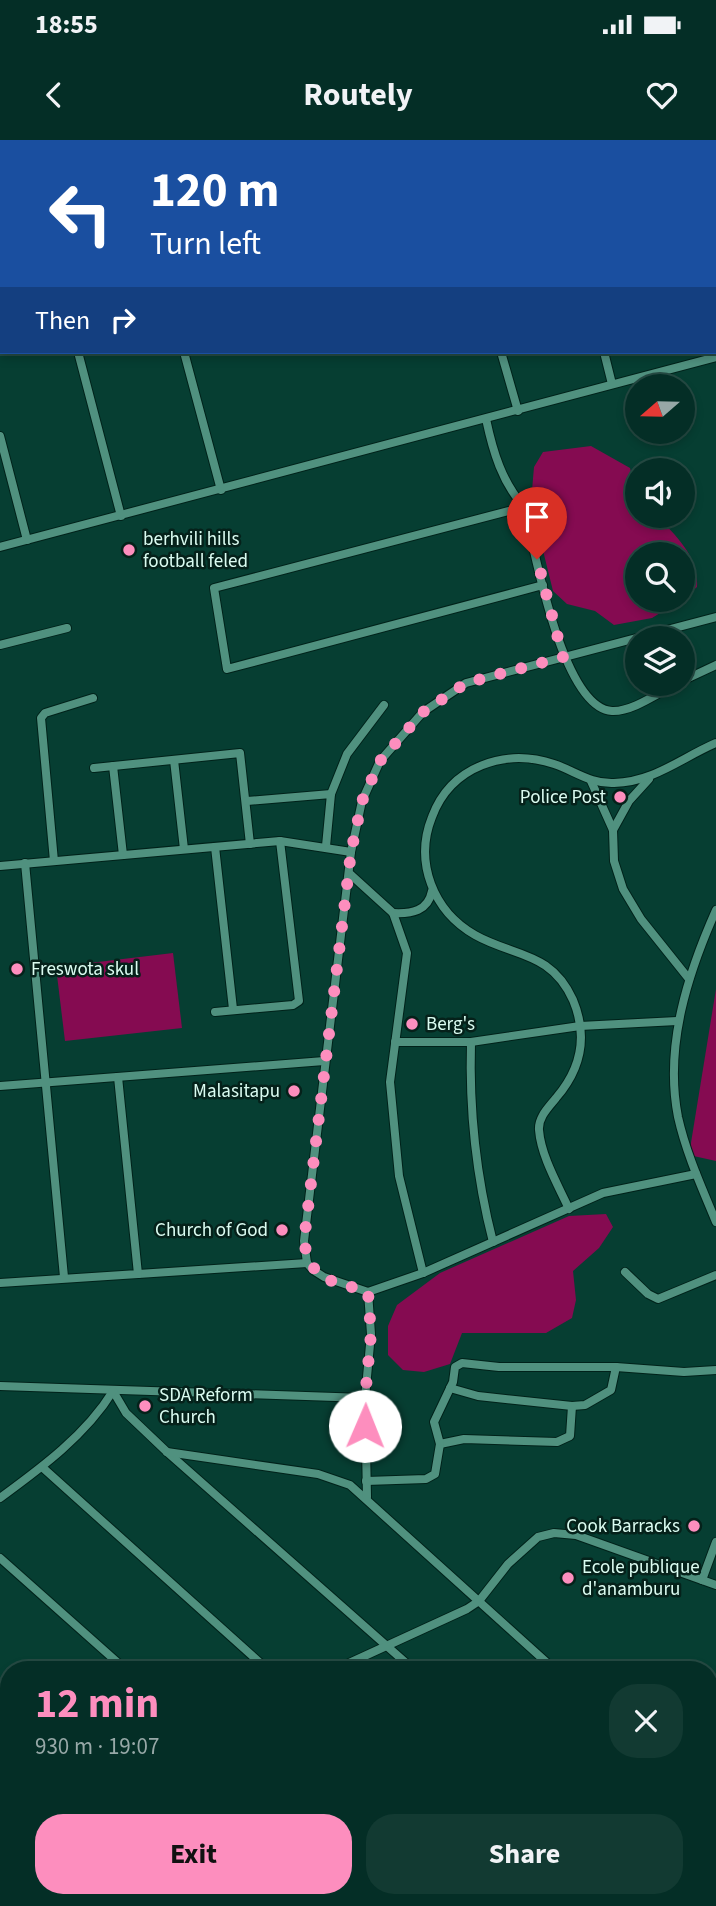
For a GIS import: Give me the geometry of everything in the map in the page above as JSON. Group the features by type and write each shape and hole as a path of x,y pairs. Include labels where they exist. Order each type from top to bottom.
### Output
{"street":[{"path":"79,354 121,516"},
{"path":"185,354 220,489"},
{"path":"502,354 518,411"},
{"path":"604,354 612,384"},
{"path":"0,547 518,411 711,356"},
{"path":"486,419 494,456 513,494 524,507 563,657 595,704 605,710 624,709 651,696"},
{"path":"0,436 27,540"},
{"path":"524,507 214,588 227,669 543,585"},
{"path":"696,1174 603,1193 423,1273 368,1292 324,1278 307,1262 304,1241 351,852 362,801 380,761 423,712 466,683 716,617"},
{"path":"0,645 67,628"},
{"path":"695,675 716,665"},
{"path":"54,861 41,718 45,713 93,698"},
{"path":"326,846 331,794 347,754 384,705"},
{"path":"569,1209 539,1130 543,1115 565,1088 578,1063 582,1048 580,1026 568,991 547,966 526,953 477,936 455,920 432,891 425,862 427,834 437,805 462,776 492,761 525,757 553,764 591,781 614,783 651,777 716,743"},
{"path":"94,768 240,753 250,844"},
{"path":"174,760 184,849"},
{"path":"113,766 123,855"},
{"path":"613,830 629,801 651,777"},
{"path":"591,781 613,830 614,862 628,897 641,919 690,979"},
{"path":"247,801 331,794"},
{"path":"0,866 280,841 326,846 351,852"},
{"path":"215,1012 293,1005 299,1001 280,841"},
{"path":"215,847 233,1009"},
{"path":"25,863 64,1277"},
{"path":"350,874 393,913 407,953 390,1082 399,1176 423,1273"},
{"path":"393,913 420,909 430,900 432,891"},
{"path":"716,910 677,1021 678,1115 696,1174 716,1222"},
{"path":"395,1042 471,1042 580,1026 677,1021"},
{"path":"471,1042 470,1093 474,1151 493,1242"},
{"path":"0,1086 324,1061"},
{"path":"118,1077 138,1273"},
{"path":"0,1283 307,1262"},
{"path":"625,1272 648,1294 658,1298 716,1275"},
{"path":"367,1497 365,1398 371,1334 368,1292"},
{"path":"366,1481 426,1479 435,1474 440,1444 434,1422 450,1388 455,1367 462,1363 499,1367 616,1367 684,1372 716,1370"},
{"path":"450,1388 478,1396 585,1405 611,1390 616,1367"},
{"path":"0,1386 365,1398"},
{"path":"113,1391 126,1413 167,1452 405,1661"},
{"path":"0,1498 42,1467 101,1411 113,1391"},
{"path":"440,1444 464,1439 557,1442 570,1436 572,1406"},
{"path":"167,1452 317,1474 350,1485 367,1497 545,1661"},
{"path":"42,1467 258,1661"},
{"path":"353,1661 454,1616 479,1601 518,1555 538,1537 554,1533 576,1535 716,1585"},
{"path":"702,1580 716,1542"},
{"path":"0,1558 116,1661"}],"shaded area":[{"path":"591,446 625,465 625,528 668,528 680,542 625,542 625,612 662,612 652,618 614,625 595,611 567,604 553,591 531,502 534,467 543,452"},
{"path":"173,953 182,1028 65,1041 56,967"},
{"path":"716,989 716,1161 689,1155"},
{"path":"606,1214 613,1227 599,1248 573,1271 576,1300 572,1318 546,1333 462,1333 450,1364 424,1372 403,1370 388,1355 388,1326 397,1305 440,1273 569,1216"}],"place":[{"name":"berhvili hills football feled","path":"129,550"},
{"name":"Police Post","path":"620,797"},
{"name":"Freswota skul","path":"17,969"},
{"name":"Berg's","path":"412,1024"},
{"name":"Malasitapu","path":"294,1091"},
{"name":"Church of God","path":"282,1230"},
{"name":"SDA Reform Church","path":"145,1406"},
{"name":"Cook Barracks","path":"694,1526"},
{"name":"Ecole publique d'anamburu","path":"568,1578"}],"route":[{"path":"365,1426 371,1334 368,1292 324,1278 313,1270 307,1262 304,1241 351,852 362,801 380,761 423,712 466,683 563,657 550,619 537,559"}]}
